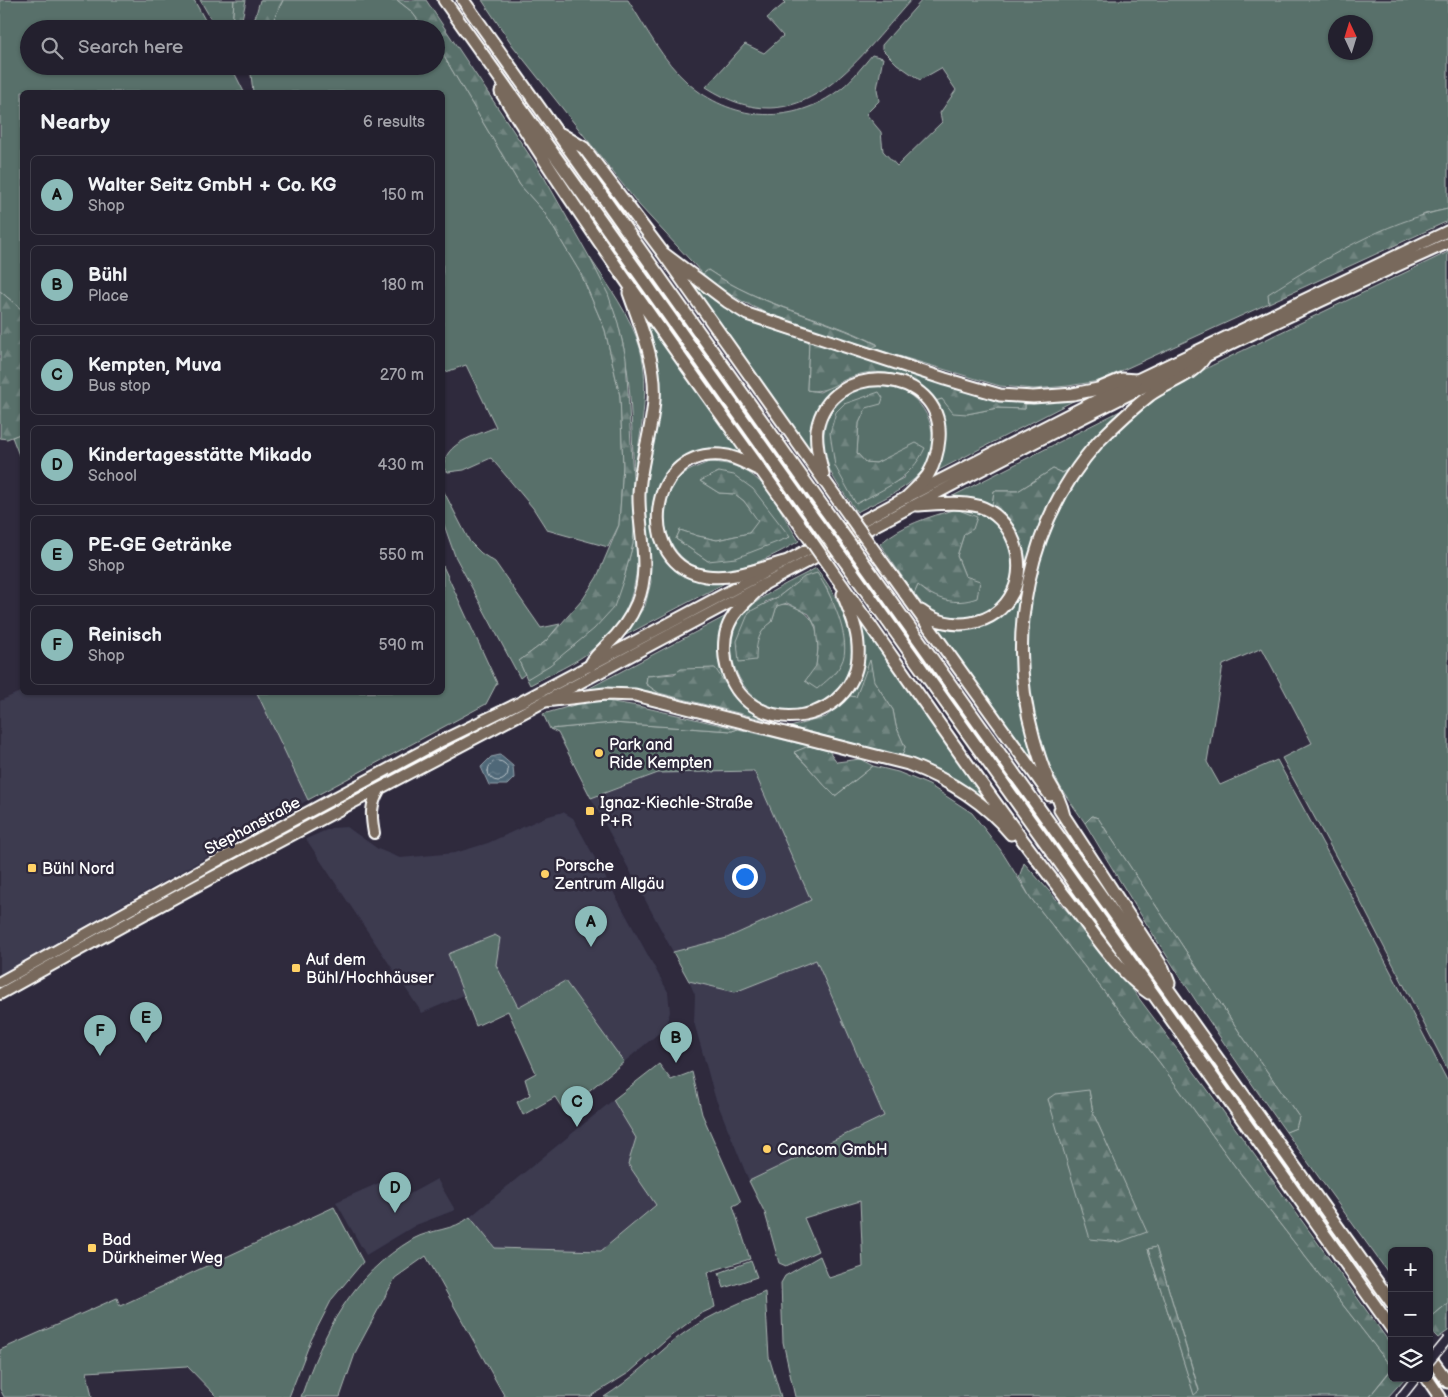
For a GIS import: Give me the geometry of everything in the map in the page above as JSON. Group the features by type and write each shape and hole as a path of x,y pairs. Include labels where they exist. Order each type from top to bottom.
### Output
{"highway":[{"path":"444,0 1388,1323"},
{"path":"463,0 1388,1297"},
{"path":"493,70 500,92 558,183 626,282 1030,851 1138,986 1156,997"},
{"path":"556,130 584,148 663,253 1064,816 1163,968 1176,1001"},
{"path":"663,253 722,298 747,314 945,379 1000,395 1033,397 1073,394 1098,389 1122,379 1136,380"},
{"path":"590,666 594,655 605,648 626,625 638,603 644,580 644,550 639,495 641,469 654,400 653,374 647,345 626,282"},
{"path":"1064,816 1061,802 1048,780 1037,747 1024,693 1022,624 1033,566 1057,502 1076,471 1099,442 1151,394 1198,368 1205,358"},
{"path":"825,481 817,430 824,412 834,397 847,386 865,380 883,379 901,382 918,391 930,404 937,419 939,433 938,453 934,464 927,476 907,497"},
{"path":"761,471 731,457 719,455 705,456 689,462 676,471 665,484 657,511 658,528 662,541 671,556 685,569 704,576 724,577 784,562"},
{"path":"909,599 932,620 949,625 966,626 985,619 1000,608 1013,592 1018,573 1018,555 1014,540 1007,527 995,515 980,507 960,503 917,505"},
{"path":"762,586 734,615 727,630 725,662 731,680 742,696 758,708 773,715 795,717 817,713 832,704 845,691 854,676 858,660 858,644 854,625 837,578"},
{"path":"545,701 605,694 635,695 908,764 939,776 979,803 1005,827 1019,844 1030,851"},
{"path":"1433,1361 1448,1382"},
{"path":"1430,1382 1440,1397"}],"main road":[{"name":"Stephanstraße","path":"0,982 92,936 439,742 590,666 907,497 1136,380 1448,231"},
{"name":"Stephanstraße","path":"92,936 379,790 917,505 1205,358 1448,243"},
{"path":"374,833 370,812 373,800 379,790"},
{"name":"Stephanstraße","path":"0,994 77,944"}],"street":[{"path":"1433,1357 1448,1339"},
{"path":"1401,1397 1413,1382"}],"shaded area":[{"path":"20,692 20,695 258,695 308,800 0,974 0,701"},
{"path":"754,771 812,900 727,938 673,952 591,798 658,773"},
{"path":"563,812 573,818 668,992 670,1012 665,1028 624,1062 565,981 518,1007 496,965 500,939 495,935 448,954 464,995 422,1013 306,839 331,828 347,827 378,849 400,858 455,853 488,843 545,817"},
{"path":"816,959 884,1116 749,1181 715,1097 694,1022 695,995 689,981 715,985 735,992"},
{"path":"613,1100 636,1138 628,1164 656,1204 601,1251 495,1248 470,1217"},
{"path":"437,1179 455,1210 416,1225 366,1255 336,1202 381,1182 395,1202"}],"green space":[{"path":"0,0 194,0 205,20 20,20 20,75 236,75 243,90 20,90 20,308 0,291"},
{"path":"200,0 234,0 233,20 212,20"},
{"path":"234,0 246,0 242,20 233,20"},
{"path":"260,0 283,0 273,20 254,20"},
{"path":"283,0 397,0 411,11 418,20 273,20"},
{"path":"397,0 426,0 439,20 418,20 411,11"},
{"path":"482,0 628,0 663,54 688,83 722,105 760,114 799,111 817,104 846,85 872,55 883,58 877,89 879,101 866,114 881,132 883,151 897,166 942,122 940,113 956,90 941,68 920,80 897,64 882,49 882,45 922,0 1448,0 1448,209 1425,214 1269,294 1269,303 1099,381 1034,389 1000,386 872,348 877,344 856,334 749,293 728,283 708,270 703,274 639,205 513,46"},
{"path":"782,0 911,0 846,71 823,90 798,103 770,108 740,103 706,87 745,44 764,53 783,36 767,18 785,3"},
{"path":"445,28 544,177 590,258 608,294 618,323 626,358 635,513 633,544 624,578 614,607 594,629 550,665 527,679 519,661 546,641 583,599 597,577 619,525 623,465 620,396 605,330 581,274 544,212 520,185 445,58"},
{"path":"445,58 520,185 544,212 581,274 605,330 620,396 623,465 619,525 608,547 547,530 533,508 491,458 464,470 448,472 445,470 445,459 455,446 462,441 496,427 466,365 445,372 445,90 253,90 251,75 445,75"},
{"path":"1448,209 1448,221 1269,303 1268,294 1332,255 1377,232 1424,215"},
{"path":"1448,252 1448,1070 1357,895 1282,758 1312,743 1262,648 1223,665 1207,762 1220,785 1277,760 1352,897 1448,1082 1448,1303 1433,1316 1433,1247 1388,1247 1388,1272 1286,1132 1296,1128 1299,1117 1240,1033 1098,818 1092,816 1085,823 1065,794 1054,775 1036,725 1028,673 1028,621 1038,569 1056,520 1081,474 1115,434 1155,399 1198,373"},
{"path":"590,258 625,313 640,348 645,379 645,395 634,474 626,359 617,321 605,289"},
{"path":"708,270 728,283 749,293 835,326 878,345 872,348 783,320 762,311 741,301 721,288 703,274"},
{"path":"682,271 704,292 730,311 782,333 809,341 807,390 820,392 838,383 824,400 817,416 814,433 814,455"},
{"path":"0,291 20,308 20,434 7,439 0,438"},
{"path":"648,324 743,454 712,450 686,457 667,473 656,495 653,519 659,544 675,565 702,581 725,583 624,636 645,606 651,582 644,494 656,428 658,374"},
{"path":"809,341 944,384 1033,403 1025,404 1025,409 997,408 967,414 953,413 942,399 935,401 918,386 898,376 876,372 848,378 826,389 807,390"},
{"path":"866,386 888,386 900,389 920,404 927,414 932,437 932,449 928,461 915,479 891,495 857,512 837,484 828,466 823,440 829,417 835,407 853,392","holes":["844,404 866,408 859,423 857,453 865,462 876,463 890,457 905,477 856,503"]},
{"path":"879,392 883,398 881,404 866,408 859,423 857,453 865,462 876,463 916,443 925,448 919,459 905,475 856,504 835,466 830,433 836,412 844,404"},
{"path":"942,399 967,414 997,408 1025,409 1025,404 1077,399 937,471 943,453 944,427 935,401"},
{"path":"1124,409 1085,453 1062,473 1053,469 1018,491 994,491 992,506 972,498 951,497"},
{"path":"20,434 20,458 12,437"},
{"path":"709,462 727,464 742,469 754,477 773,499 799,541 778,553 754,563 730,569 705,569 692,565 682,557 668,535 664,521 667,495 677,479 690,470","holes":["719,472 790,537 708,561 676,539 680,530 717,540 749,533 759,521 744,501 735,494 719,493 700,481"]},
{"path":"1053,469 1062,473 1071,469 1042,525 1023,585 1024,561 1020,540 1010,522 992,506 994,491 1018,491"},
{"path":"719,472 734,475 753,489 790,537 736,558 708,561 676,539 680,530 717,540 749,533 758,521 744,501 735,494 719,493 700,481"},
{"path":"445,494 470,542 481,553 495,562 541,628 560,624 546,641 519,661 525,674 520,678 455,556 445,528"},
{"path":"961,508 990,520 1007,538 1014,559 1011,581 1000,600 983,614 961,620 937,615 924,606 914,594 918,585 930,595 965,576 957,556 964,534 956,509"},
{"path":"956,509 977,517 973,529 964,534 957,556 965,576 980,581 977,598 961,601 946,600 939,598 918,585 914,594 880,544 906,527"},
{"path":"635,513 637,552 634,588 620,620 593,649 570,664 530,685 527,679 575,645 624,578 633,544"},
{"path":"816,568 843,613 849,630 850,664 845,680 834,695 826,701 812,709 796,712 778,710 762,703 749,692 739,677 733,661 732,644 735,627 745,612 760,599","holes":["792,586 826,587 842,630 843,652 841,663 835,673 816,666 818,642 815,626 806,614 793,606 786,604 777,605 772,622 765,627 756,641 765,602 778,597"]},
{"path":"445,570 497,683 486,704 308,800 258,695 445,695"},
{"path":"817,573 834,604 845,643 841,664 830,678 817,689 805,681 816,666 818,649 816,627 809,614 787,603 777,606 772,622 761,634 757,643 756,660 739,662 737,641 749,612 778,597 804,577"},
{"path":"1023,585 1017,635 1019,683 1028,730 1043,778 937,627 965,630 988,624 1007,608"},
{"path":"728,615 721,666 727,686 714,668 647,676 646,684 659,693 636,689 586,690"},
{"path":"860,619 992,807 945,773 902,756 905,747 896,726 893,710 874,681 862,683 856,697 850,696 860,676 864,659 864,640"},
{"path":"870,660 874,681 893,710 896,726 905,747 902,756 790,727 826,717 850,696 856,697"},
{"path":"715,668 731,692 742,704 766,720 659,693 646,684 647,676 674,674 681,669"},
{"path":"606,701 638,706 738,729 732,731 612,723 550,729 543,714 585,702"},
{"path":"612,723 732,731 738,729 809,746 794,753 835,796 873,766 898,772 929,785 972,813 1000,849 1030,897 1160,1063 1234,1165 1388,1363 1388,1373 1369,1397 795,1397 783,1342 781,1283 785,1276 820,1256 829,1278 863,1267 860,1201 804,1218 818,1251 786,1266 779,1263 765,1213 749,1181 884,1116 816,960 735,992 689,981 673,952 727,938 811,900 754,771 658,773 591,798 558,733 550,729","holes":["1089,1091 1093,1113 1146,1232 1048,1100","1156,1247 1199,1390 1194,1394 1148,1249"]},
{"path":"809,746 829,751 837,762 860,759 873,766 835,796 794,752"},
{"path":"1092,816 1098,818 1240,1033 1299,1117 1296,1128 1286,1132 1182,980 1085,823"},
{"path":"1024,863 1108,957 1207,1089 1388,1340 1388,1363 1234,1165 1160,1063 1030,897 1019,877"},
{"path":"495,935 500,938 496,965 518,1007 565,981 624,1062 564,1111 555,1097 523,1115 517,1102 530,1095 525,1079 536,1073 508,1011 476,1026 448,954"},
{"path":"659,1064 671,1080 692,1072 702,1114 741,1202 733,1206 750,1259 708,1272 715,1307 700,1314 672,1335 630,1372 590,1397 505,1397 426,1256 395,1278 356,1351 340,1397 301,1397 319,1350 342,1307 373,1270 391,1254 413,1239 456,1225 470,1217 495,1248 601,1251 656,1205 628,1164 636,1138 613,1100"},
{"path":"1089,1090 1093,1113 1147,1232 1120,1242 1090,1239 1048,1099 1055,1094"},
{"path":"334,1207 363,1262 332,1299 311,1340 289,1397 217,1397 187,1366 87,1372 92,1397 4,1397 0,1389 0,1350 117,1298 120,1306"},
{"path":"1156,1247 1199,1391 1194,1395 1148,1249"},
{"path":"751,1261 757,1277 724,1288 719,1273"},
{"path":"765,1292 769,1357 781,1397 604,1397 686,1331 719,1312"},
{"path":"1448,1303 1448,1331 1438,1338 1433,1333 1433,1316"},
{"path":"1388,1374 1388,1382 1401,1382 1388,1397 1369,1397"}],"water":[{"path":"500,755 513,766 514,778 507,785 489,785 481,767 491,757"}],"place":[{"name":"Park and Ride Kempten","path":"599,753"},
{"name":"Ignaz-Kiechle-Straße P+R","path":"590,811"},
{"name":"Bühl Nord","path":"32,868"},
{"name":"Porsche Zentrum Allgäu","path":"545,874"},
{"name":"Walter Seitz GmbH + Co. KG","path":"591,947"},
{"name":"Auf dem Bühl/Hochhäuser","path":"296,968"},
{"name":"PE-GE Getränke","path":"146,1043"},
{"name":"Reinisch","path":"100,1056"},
{"name":"Bühl","path":"676,1063"},
{"name":"Kempten, Muva","path":"577,1127"},
{"name":"Cancom GmbH","path":"767,1149"},
{"name":"Kindertagesstätte Mikado","path":"395,1213"},
{"name":"Bad Dürkheimer Weg","path":"92,1248"}]}
